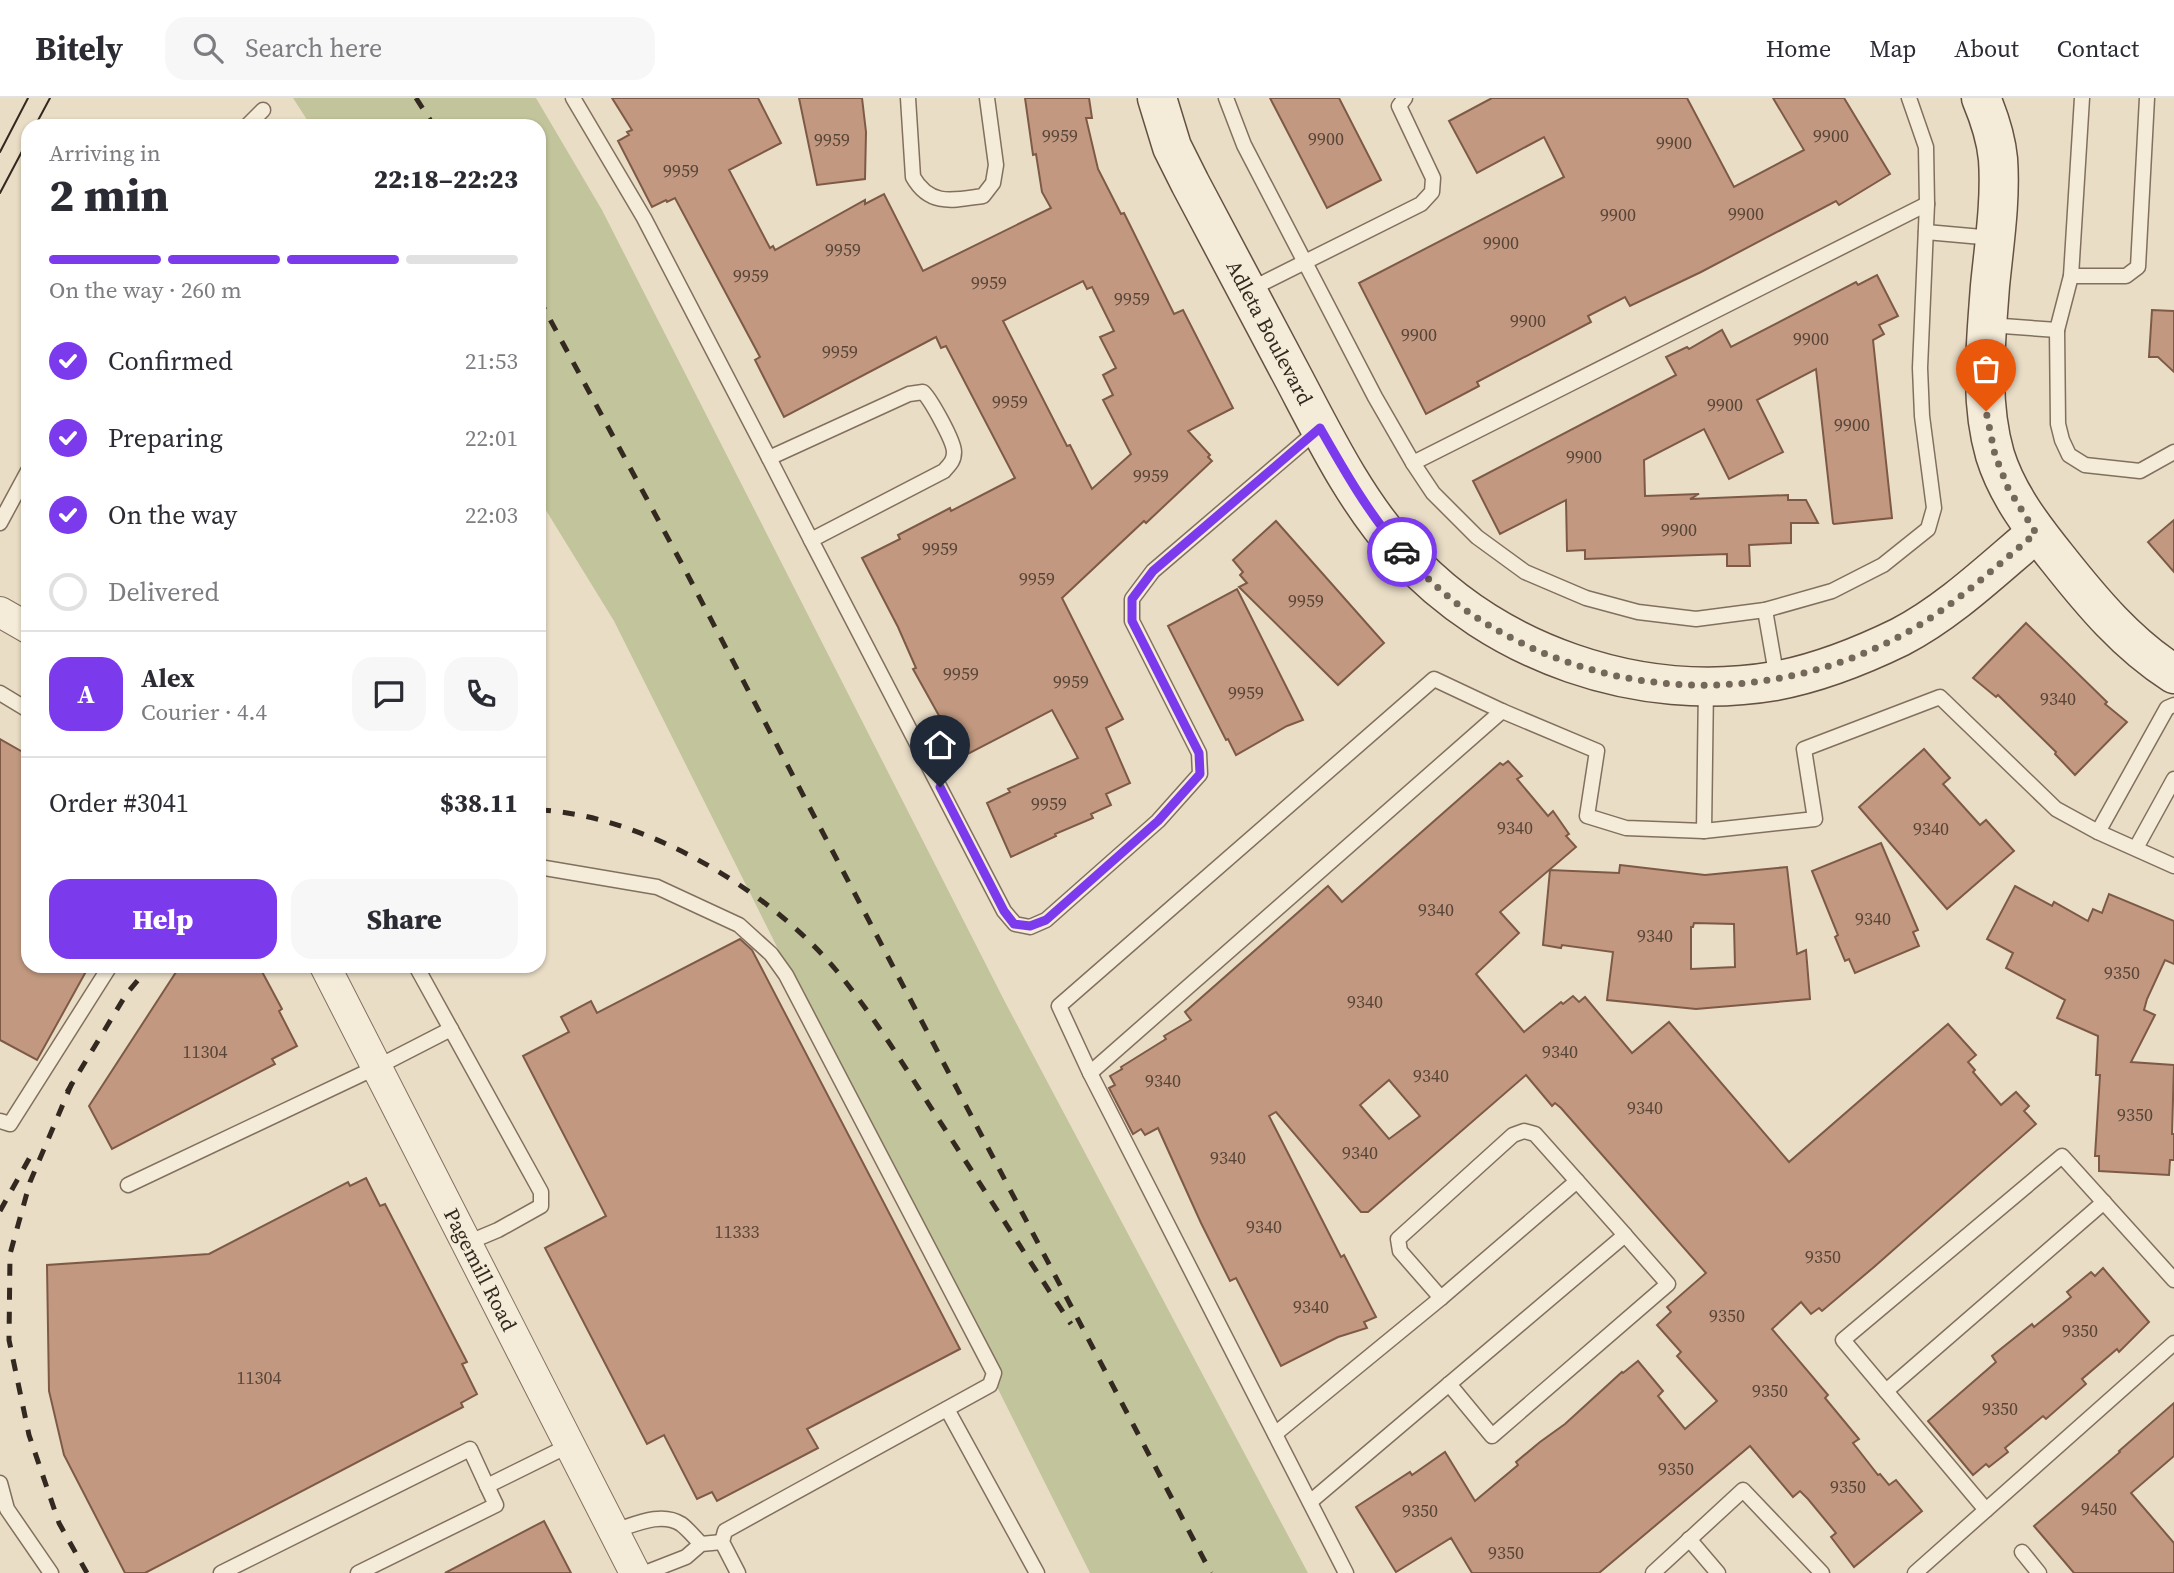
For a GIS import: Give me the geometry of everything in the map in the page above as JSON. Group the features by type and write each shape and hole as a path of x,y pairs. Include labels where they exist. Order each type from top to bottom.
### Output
{"street":[{"name":"Adleta Boulevard","path":"1157,98 1172,147 1320,428 1349,481 1373,517 1400,551 1460,606 1535,649 1566,662 1624,678 1706,686 1777,680 1821,669 1866,653 1903,635 1936,614 2036,533"},
{"path":"1981,98 1998,159 1984,373 1986,411 1995,455 2008,488 2036,533 2092,602 2129,640 2174,674"},
{"path":"0,612 21,624"},
{"name":"Pagemill Road","path":"329,973 635,1573"}],"lane":[{"path":"573,98 644,218 1004,911 1014,924 1030,926 1046,920 1158,821 1200,774 1199,753 1132,621 1132,599 1153,571 1320,428"},
{"path":"908,98 913,177 919,188 934,199 960,199 983,196 993,183 996,165 987,98"},
{"path":"1226,98 1244,145 1300,264 1413,463 1433,493 1477,537 1525,572 1586,598 1638,612 1696,619 1765,610 1832,591 1883,565 1928,529 1934,508 1922,416 1920,368 1927,204 1926,147 1909,98"},
{"path":"1247,291 1421,204 1432,192 1433,178 1399,106 1405,98"},
{"path":"2082,98 2071,276 2057,330 2058,424 2062,440 2070,455 2085,465 2140,471 2174,452"},
{"path":"2071,276 2126,276 2138,267 2147,98"},
{"path":"254,119 263,110"},
{"path":"1413,463 1927,204"},
{"path":"1926,232 1994,238"},
{"path":"1987,325 2057,330"},
{"path":"769,458 909,394 923,392 930,399 955,448 953,462 944,471 811,540"},
{"path":"0,523 21,484"},
{"path":"1765,610 1777,680"},
{"path":"1346,1573 1090,1073 1059,1006 1434,679 1597,751 1587,816 1626,828 1703,831 1815,819 1804,749 1940,697 2056,809 2098,832 2174,866"},
{"path":"1703,831 1706,686"},
{"path":"0,693 21,706"},
{"path":"2098,832 2167,708 2174,705"},
{"path":"1090,1073 1502,711"},
{"path":"2136,848 2174,779"},
{"path":"546,868 657,887 739,925 771,954 786,975 994,1373 990,1385 725,1531 722,1542 738,1573"},
{"path":"0,1121 10,1124 106,973"},
{"path":"420,973 541,1192 541,1206 498,1230 467,1243"},
{"path":"128,1185 451,1029"},
{"path":"1441,1298 1400,1251 1398,1239 1513,1135 1524,1131 1535,1134 1668,1284 1492,1436 1448,1384"},
{"path":"1986,1510 1843,1340 2062,1156 2174,1280"},
{"path":"1275,1434 1441,1298 1577,1181"},
{"path":"1886,1391 2104,1202"},
{"path":"1310,1502 1625,1235"},
{"path":"1915,1573 2174,1343"},
{"path":"947,1409 1037,1573"},
{"path":"487,1486 570,1445"},
{"path":"221,1573 470,1449 496,1505 358,1573"},
{"path":"0,1483 8,1509 51,1573"},
{"path":"1653,1573 1743,1490 1822,1573"},
{"path":"614,1531 651,1520 670,1519 682,1524 701,1544"},
{"path":"1689,1539 1718,1573"},
{"path":"645,1573 686,1557 701,1544 722,1542"},
{"path":"2022,1552 2039,1573"}],"green space":[{"path":"293,98 536,98 602,210 1005,1002 1308,1573 1090,1573 614,621 546,510 546,119 306,119"}],"building":[{"path":"612,98 758,98 781,143 729,170 770,248 773,246 775,250 865,200 865,204 884,194 923,271 1051,208 1042,192 1036,154 1033,155 1025,98 1089,98 1092,118 1086,118 1098,169 1121,214 1124,213 1174,314 1183,310 1233,408 1188,431 1210,455 1208,457 1212,461 1062,598 1123,719 1106,728 1130,783 1106,794 1111,805 1091,814 1093,818 1011,857 987,803 1010,792 1008,789 1078,758 1052,710 962,757 913,669 916,668 898,627 862,558 900,539 898,535 1015,478 946,346 941,348 936,337 784,417 755,360 760,357 675,198 652,207 618,141 632,130","holes":["1083,281 1087,289 1092,287 1114,331 1100,337 1116,368 1103,375 1113,395 1103,400 1131,454 1092,489 1003,321"]},
{"path":"799,98 862,98 866,132 865,179 817,185"},
{"path":"1270,98 1339,98 1381,180 1327,208"},
{"path":"1492,98 1687,98 1734,187 1804,150 1773,98 1844,98 1890,174 1839,205 1836,201 1630,306 1625,297 1588,316 1591,322 1477,382 1479,386 1426,414 1359,283 1564,177 1544,137 1477,173 1449,121"},
{"path":"1877,275 1898,316 1879,325 1884,334 1873,340 1892,518 1833,523 1816,369 1757,400 1783,452 1729,479 1704,429 1644,460 1645,496 1699,494 1690,499 1788,495 1788,500 1806,500 1818,523 1791,523 1791,543 1749,545 1750,566 1727,566 1727,554 1585,559 1585,550 1567,551 1566,500 1500,534 1473,481 1676,375 1666,357 1687,347 1689,349 1722,330 1731,347 1856,282 1858,285"},
{"path":"2152,310 2174,311 2174,372 2158,357 2149,357"},
{"path":"2174,520 2174,572 2148,542"},
{"path":"1276,521 1384,643 1338,685 1239,587 1247,583 1240,575 1243,572 1233,560"},
{"path":"1237,589 1303,720 1236,755 1168,626"},
{"path":"2026,623 2107,702 2105,704 2127,722 2075,775 2056,752 1998,695 1996,697 1973,678"},
{"path":"0,739 21,751 21,973 85,973 37,1060 0,1040"},
{"path":"1924,749 1950,778 1943,784 1980,825 1986,820 2014,851 1947,909 1859,807"},
{"path":"1508,761 1522,776 1517,779 1548,816 1553,811 1569,834 1566,836 1576,847 1500,912 1519,933 1476,974 1524,1032 1561,1002 1563,1004 1573,996 1579,1002 1585,997 1632,1053 1669,1022 1789,1162 1948,1024 1976,1055 1968,1062 1975,1070 1973,1072 2001,1105 2016,1092 2029,1106 2024,1111 2036,1124 1874,1267 1822,1311 1819,1308 1811,1314 1801,1302 1772,1329 1828,1395 1825,1398 1859,1439 1853,1443 1878,1475 1889,1485 1896,1480 1922,1511 1854,1567 1831,1537 1836,1533 1808,1499 1800,1491 1793,1497 1750,1446 1599,1573 1472,1573 1451,1538 1396,1572 1356,1507 1410,1472 1412,1475 1445,1452 1475,1501 1518,1465 1516,1462 1638,1361 1663,1391 1658,1396 1685,1429 1717,1401 1677,1356 1681,1352 1657,1325 1671,1312 1667,1307 1706,1273 1561,1108 1555,1103 1552,1106 1526,1075 1368,1212 1361,1212 1276,1112 1269,1116 1341,1257 1344,1255 1376,1317 1364,1322 1367,1328 1338,1337 1281,1366 1236,1278 1230,1281 1158,1128 1145,1135 1141,1129 1133,1134 1109,1088 1115,1085 1110,1076 1166,1039 1164,1036 1191,1020 1185,1012 1328,886 1342,902 1500,763 1503,765","holes":["1389,1080 1420,1116 1389,1139 1360,1105"]},
{"path":"1881,843 1918,930 1913,932 1919,946 1855,973 1849,959 1845,961 1835,937 1838,935 1812,871"},
{"path":"1620,865 1705,875 1787,867 1797,954 1806,950 1810,999 1696,1009 1607,1000 1613,952 1543,945 1550,870 1619,873","holes":["1694,923 1734,924 1735,967 1691,969 1691,927"]},
{"path":"2015,886 2052,906 2054,902 2088,921 2093,909 2102,913 2109,894 2174,921 2174,964 2165,960 2147,999 2144,1010 2155,1015 2131,1062 2174,1065 2174,1160 2170,1160 2169,1175 2099,1171 2099,1156 2095,1156 2100,1075 2096,1075 2098,1036 2057,1018 2065,1000 2006,968 2013,953 1987,939"},
{"path":"740,939 752,950 960,1349 807,1429 818,1448 717,1501 712,1492 697,1499 664,1435 647,1444 545,1248 606,1216 523,1056 569,1032 561,1017 591,1001 597,1013"},
{"path":"175,973 263,973 282,1009 279,1011 297,1046 272,1059 275,1064 112,1149 89,1106"},
{"path":"366,1178 380,1206 385,1204 467,1362 462,1364 477,1394 461,1403 463,1407 145,1573 125,1573 64,1455 49,1391 47,1265 209,1254 348,1182 350,1186"},
{"path":"2103,1268 2149,1322 2119,1352 2117,1349 2082,1379 2086,1384 2046,1419 2043,1416 2005,1448 2008,1452 1989,1467 1986,1464 1973,1475 1928,1421 1996,1362 1992,1356 2071,1297 2067,1292 2091,1272 2095,1276"},
{"path":"2174,1403 2174,1456 2131,1493 2174,1543 2174,1573 2074,1573 2034,1526"},
{"path":"544,1521 571,1573 445,1573"}],"tram line":[{"path":"0,152 28,98"},
{"path":"39,119 50,98"},
{"path":"0,193 21,153"}],"railway":[{"path":"416,98 430,119"},
{"path":"546,312 683,566 1211,1573"},
{"path":"546,811 579,815 620,826 702,862 776,912 808,940 836,970 881,1031 1071,1324"},
{"path":"67,1092 127,993 144,973"},
{"path":"72,1083 30,1182 10,1254 9,1340 29,1435 59,1523 87,1573"},
{"path":"0,1211 34,1150"}],"way so far":[{"path":"1402,552 1460,606 1491,626 1566,662 1624,678 1664,683 1706,686 1777,680 1821,669 1866,653 1903,635 1936,614 2036,533 2008,488 1995,455 1986,411"}],"route":[{"path":"940,787 1004,911 1014,924 1030,926 1046,920 1158,821 1200,774 1199,753 1132,621 1132,599 1153,571 1320,428 1349,481 1373,517 1402,552"}]}
